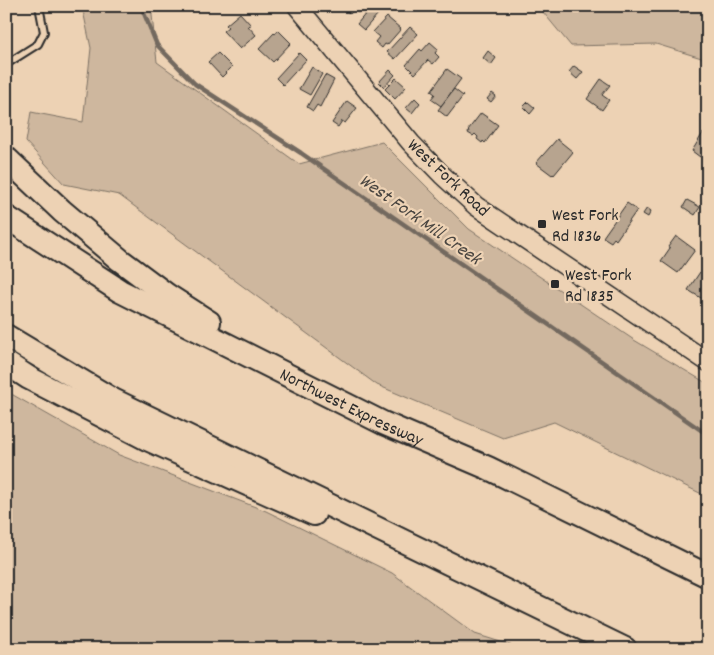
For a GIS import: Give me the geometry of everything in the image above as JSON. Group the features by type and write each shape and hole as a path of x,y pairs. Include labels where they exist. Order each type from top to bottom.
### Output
{"highway":[{"path":"6,158 62,212 120,260 167,295 383,423"},
{"name":"Northwest Expressway","path":"6,217 120,291 383,423 488,468 708,576"},
{"path":"6,336 113,400 625,649"},
{"path":"6,363 29,378 102,417 233,478 325,519 401,540"}],"street":[{"name":"West Fork Road","path":"297,6 411,143 476,206 708,362"}],"lane":[{"path":"8,63 38,44 44,32 38,6"}],"shaded area":[{"path":"82,6 151,6 157,62 299,164 382,142 469,229 634,340 708,384 708,497 554,422 503,438 377,385 119,195 64,184 26,142 31,112 83,122 91,48"},
{"path":"538,6 708,6 708,60 656,44 571,46"},
{"path":"6,391 119,455 266,511 392,573 475,634 523,649 6,649"}],"building":[{"path":"6,6 16,6 6,12"},
{"path":"342,6 363,6 358,13 354,10 350,14"},
{"path":"372,6 385,6 364,30 357,24"},
{"path":"240,13 251,25 248,26 256,35 240,49 223,31 228,27 226,25"},
{"path":"387,17 401,29 382,48 375,42 379,37 373,32"},
{"path":"410,27 418,34 395,59 387,52"},
{"path":"278,30 291,43 273,62 259,49"},
{"path":"430,42 438,49 435,53 439,57 433,64 428,60 415,74 406,65 420,49 422,51"},
{"path":"488,51 496,58 491,65 483,58"},
{"path":"218,53 232,67 222,77 208,62"},
{"path":"299,53 306,60 283,85 276,78"},
{"path":"574,66 583,72 577,79 569,72"},
{"path":"312,67 322,74 310,95 299,89"},
{"path":"447,69 461,79 441,106 431,99 435,94 431,91"},
{"path":"390,70 395,75 384,87 379,82"},
{"path":"325,75 334,80 320,107 317,105 313,111 307,107"},
{"path":"396,78 406,87 395,99 385,89"},
{"path":"601,79 610,85 602,95 609,100 602,110 587,99"},
{"path":"454,89 463,96 447,117 438,110"},
{"path":"492,93 496,96 491,102 487,99"},
{"path":"415,98 420,103 412,113 406,108"},
{"path":"347,101 357,108 345,123 342,121 338,127 332,123"},
{"path":"528,102 535,108 530,114 523,107"},
{"path":"481,113 498,125 485,143 477,139 478,137 475,134 473,136 468,133 468,130"},
{"path":"703,133 708,136 708,145 700,157 692,151"},
{"path":"557,139 573,152 552,175 536,163"},
{"path":"687,200 700,207 695,215 683,207"},
{"path":"627,203 637,210 616,240 614,238 611,242 603,237"},
{"path":"647,208 651,211 648,217 643,214"},
{"path":"676,236 695,250 678,273 661,261"},
{"path":"700,272 708,277 708,299 706,301 688,290"}],"waterway":[{"name":"West Fork Mill Creek","path":"141,6 157,45 195,84 301,153 708,435"}],"place":[{"name":"West Fork Rd 1836","path":"542,224"},
{"name":"West Fork Rd 1835","path":"555,284"}]}
